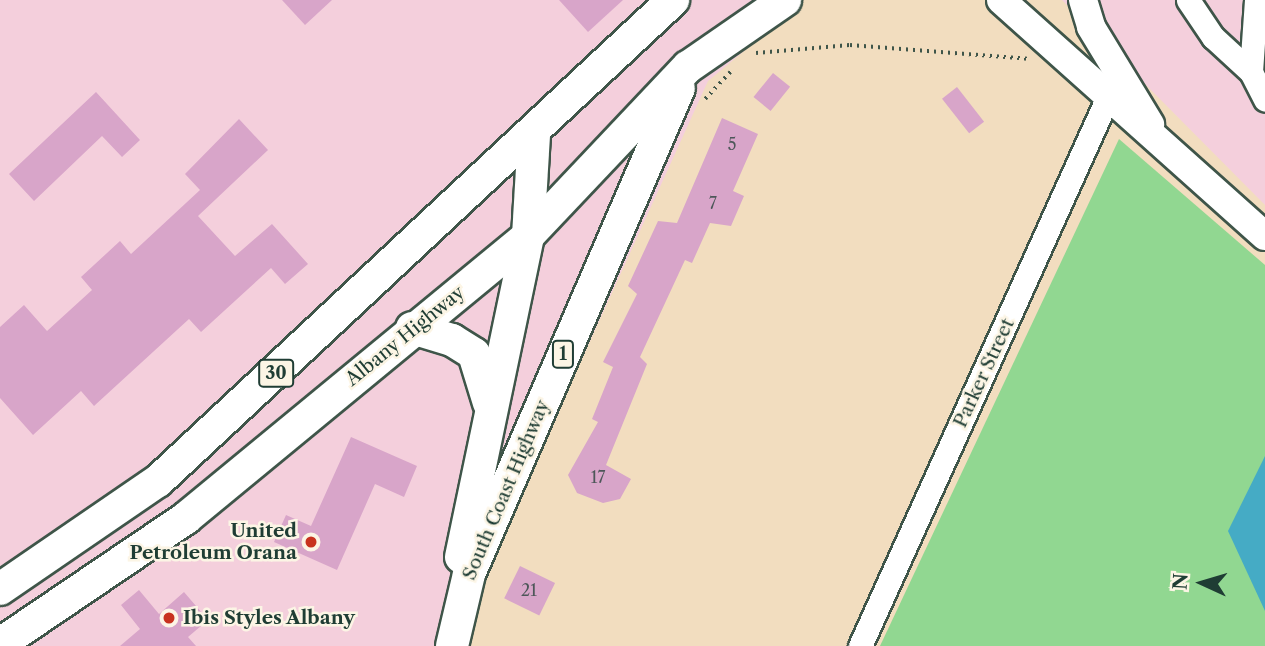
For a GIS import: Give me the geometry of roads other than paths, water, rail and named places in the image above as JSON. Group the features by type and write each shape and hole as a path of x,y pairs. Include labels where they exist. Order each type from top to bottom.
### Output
{"highway":[{"path":"534,135 673,0"},
{"name":"Albany Highway","path":"0,644 186,518 412,328 528,236 688,67 785,0"},
{"name":"South Coast Highway","path":"452,646 469,574 688,67"},
{"name":"South Coast Highway","path":"436,646 490,426 528,236 534,135"},
{"name":"30","path":"0,589 158,481 534,135"},
{"path":"412,328 453,340 474,354 488,386 490,426"},
{"path":"158,481 186,518"}],"main road":[{"path":"1001,0 1053,41 1107,99 1157,136 1263,230"},
{"path":"1083,0 1091,27 1157,136"}],"street":[{"path":"1188,0 1213,37 1251,72 1265,100"},
{"path":"1251,72 1256,0"},
{"name":"Parker Street","path":"860,646 1107,99"}],"water":[{"path":"1265,456 1265,611 1228,531"}],"place":[{"name":"United Petroleum Orana","path":"311,542"},
{"name":"Ibis Styles Albany","path":"169,618"}]}
